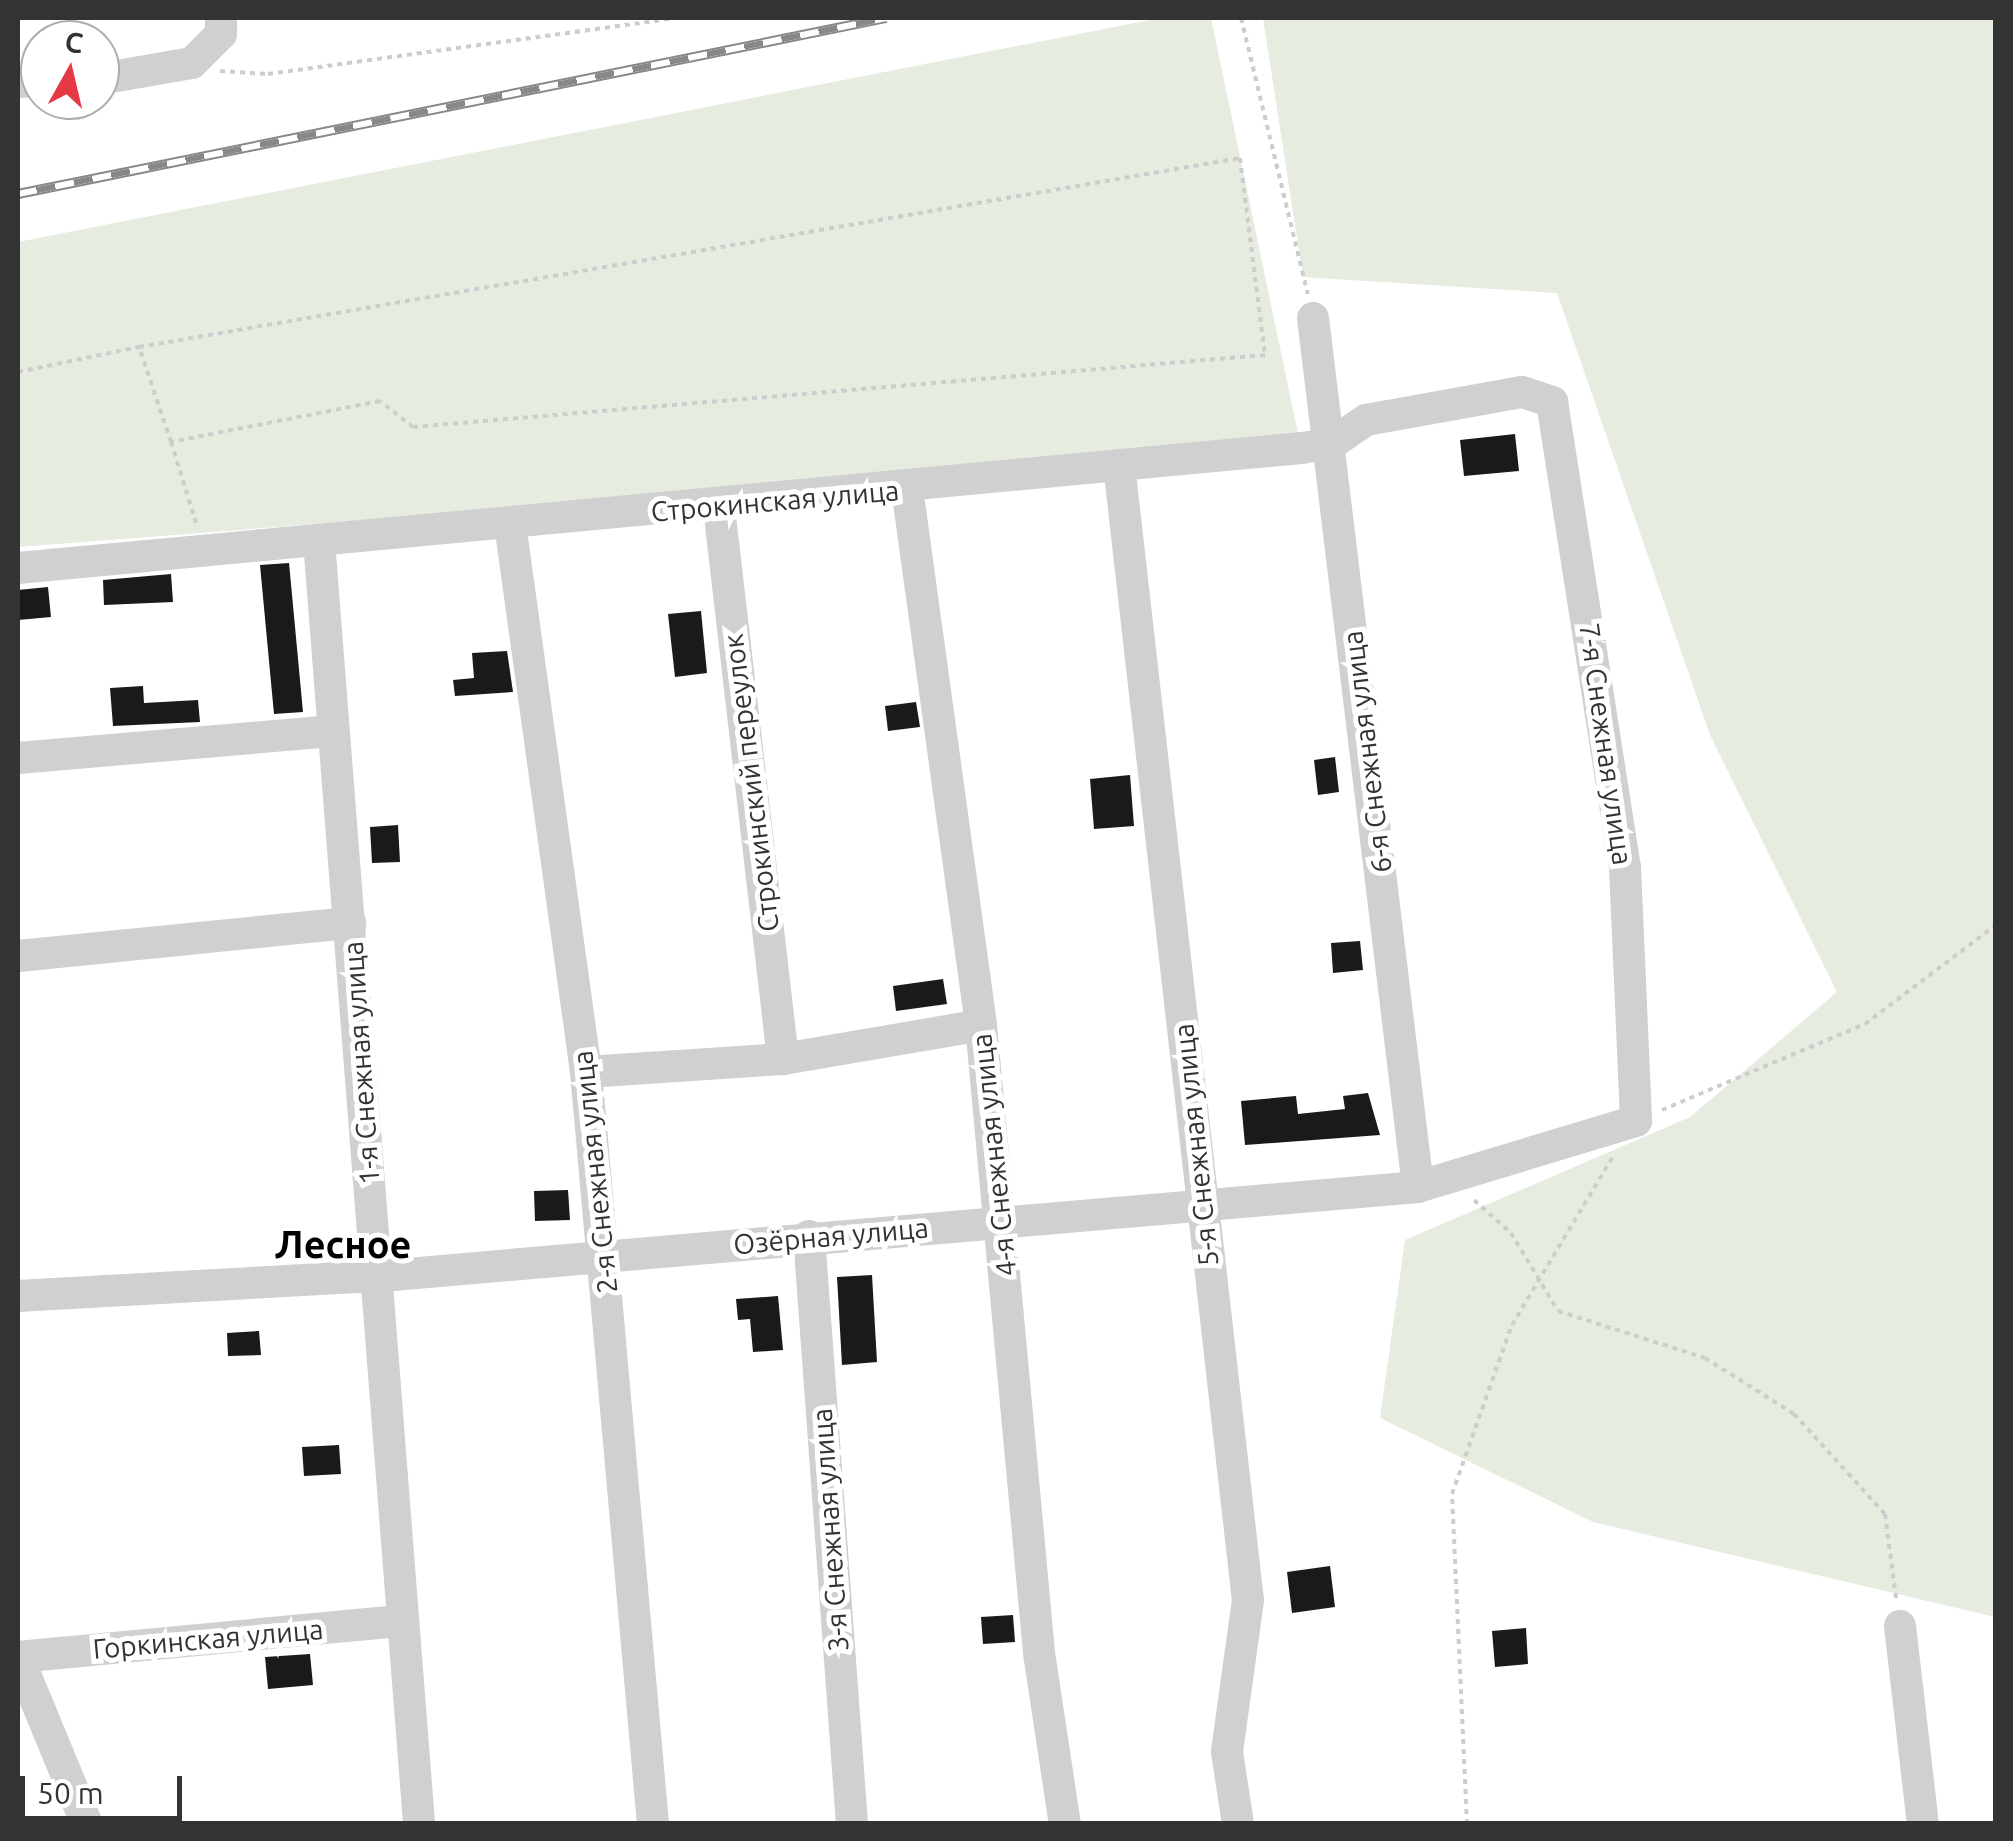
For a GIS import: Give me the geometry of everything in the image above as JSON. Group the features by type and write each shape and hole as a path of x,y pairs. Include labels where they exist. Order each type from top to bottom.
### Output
{"street":[{"path":"120,75 192,62 221,34 221,18"},
{"name":"6-я Снежная улица","path":"1313,318 1418,1186"},
{"name":"Строкинская улица","path":"18,568 718,508 1330,444 1366,420 1522,392"},
{"name":"7-я Снежная улица","path":"1522,392 1552,402 1564,470 1626,867 1636,1121"},
{"name":"5-я Снежная улица","path":"1119,465 1248,1600 1227,1752 1238,1824"},
{"name":"4-я Снежная улица","path":"907,488 980,1025 1003,1222 1040,1652 1064,1824"},
{"name":"Строкинский переулок","path":"718,508 782,1059"},
{"name":"2-я Снежная улица","path":"510,524 586,1072 654,1824"},
{"name":"1-я Снежная улица","path":"319,541 377,1276 399,1621 419,1823"},
{"path":"18,758 333,731"},
{"path":"18,956 350,923"},
{"path":"586,1072 782,1059 980,1025"},
{"name":"Озёрная улица","path":"18,1296 377,1276 1418,1186 1636,1121"},
{"name":"3-я Снежная улица","path":"809,1236 852,1824"},
{"name":"Горкинская улица","path":"18,1656 399,1621"},
{"path":"1900,1626 1923,1824"},
{"path":"18,1656 87,1824"},
{"path":"398,1824 419,1823"}],"path":[{"path":"192,62 268,74 675,18"},
{"path":"1241,18 1313,318"},
{"path":"18,372 1240,158 1266,355 412,427 380,401 171,442"},
{"path":"139,348 205,551"},
{"path":"1467,1824 1454,1624 1452,1494 1536,1281 1636,1121 1865,1024 1996,926"},
{"path":"1466,1193 1511,1233 1536,1281 1558,1311 1705,1358 1794,1414 1885,1514 1900,1626"}],"shaded area":[{"path":"1160,18 1211,18 1301,448 18,547 18,242"},
{"path":"1263,18 1995,18 1995,1617 1593,1522 1380,1418 1405,1240 1690,1117 1837,992 1710,735 1557,293 1303,277"}],"building":[{"path":"1515,434 1519,471 1464,476 1460,440"},
{"path":"289,563 303,712 274,714 260,565"},
{"path":"171,574 173,602 104,605 103,580"},
{"path":"48,587 51,617 18,620 18,590"},
{"path":"701,611 707,673 675,677 668,614"},
{"path":"507,651 513,692 455,696 453,680 474,678 472,653"},
{"path":"143,686 144,703 198,700 200,722 113,726 110,688"},
{"path":"916,702 920,727 888,731 885,706"},
{"path":"1335,757 1339,792 1318,795 1314,760"},
{"path":"1130,775 1134,826 1094,829 1090,779"},
{"path":"398,825 400,862 372,863 370,827"},
{"path":"1360,941 1363,970 1333,973 1331,943"},
{"path":"943,979 947,1004 896,1011 893,986"},
{"path":"1368,1093 1380,1135 1245,1145 1241,1101 1296,1096 1298,1114 1345,1109 1343,1096"},
{"path":"568,1190 570,1220 535,1221 534,1191"},
{"path":"872,1275 877,1362 842,1365 837,1277"},
{"path":"778,1296 783,1350 753,1352 750,1319 738,1320 736,1299"},
{"path":"259,1331 261,1355 228,1356 227,1333"},
{"path":"339,1445 341,1474 304,1476 302,1447"},
{"path":"1330,1566 1335,1607 1292,1613 1287,1572"},
{"path":"1013,1615 1015,1642 983,1644 981,1617"},
{"path":"1526,1628 1528,1664 1495,1667 1492,1631"},
{"path":"310,1654 313,1685 268,1689 265,1657"}],"railway":[{"path":"18,194 886,18"}],"district":[{"name":"Лесное","path":"343,1245"}]}
